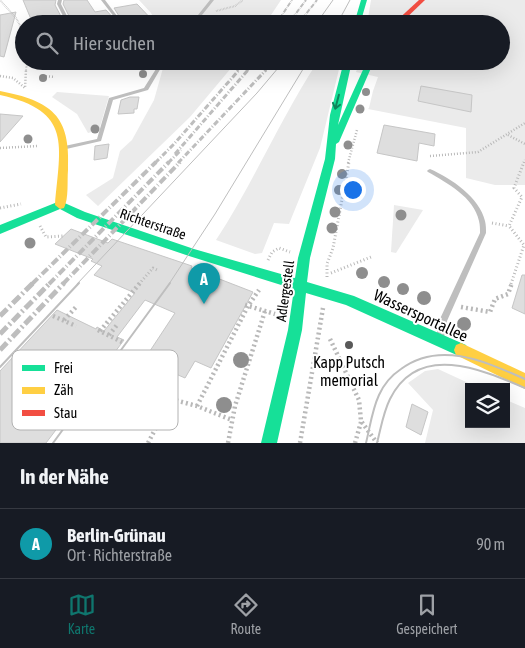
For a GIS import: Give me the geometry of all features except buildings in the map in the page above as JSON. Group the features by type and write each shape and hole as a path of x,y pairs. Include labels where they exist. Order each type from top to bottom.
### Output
{"main road":[{"path":"360,15 364,0"},
{"path":"406,15 422,0"},
{"name":"Adlergestell","path":"269,443 295,330 304,258 332,144 334,115 346,70"},
{"name":"Adlergestell","path":"332,144 348,118 367,70"},
{"path":"0,93 14,95 50,115 58,123 62,132 60,205 0,230"},
{"name":"Richterstraße","path":"60,205 81,215 166,244 300,285"},
{"name":"Wassersportallee","path":"300,285 326,292 440,339 478,360 525,381"}],"lane":[{"path":"60,0 59,4 64,15"},
{"path":"103,0 114,15"},
{"path":"200,15 212,0"},
{"path":"62,148 99,140 111,99 146,89 158,70"},
{"path":"430,171 465,194 477,208 484,222 483,233 443,321 440,339"}],"path":[{"path":"0,0 15,17"},
{"path":"200,15 235,6 243,0"},
{"path":"0,76 13,78 26,88 27,70"},
{"path":"43,76 56,77"},
{"path":"430,156 478,152 525,123"},
{"path":"300,443 326,292 327,264 333,248 349,160 357,128"},
{"path":"508,135 525,144"},
{"path":"0,148 38,146"},
{"path":"509,226 522,197 514,188 525,160"},
{"path":"452,303 462,308 490,312 495,299 508,294 524,245 509,226 484,222"},
{"path":"331,273 371,257"},
{"path":"122,342 99,330 152,268 159,271"},
{"path":"64,320 77,306"},
{"path":"196,406 247,306 275,314"},
{"path":"228,443 235,406 265,311"},
{"path":"53,316 76,326"},
{"path":"109,335 117,325"},
{"path":"330,339 359,400 361,421 355,443"},
{"path":"178,401 233,420"},
{"path":"361,421 376,443"},
{"path":"148,443 155,430"}],"shaded area":[{"path":"139,0 281,0 271,15 152,15"},
{"path":"371,0 525,0 525,185 495,185 466,178 466,128 368,109 378,77 356,72 357,70 510,70 510,15 368,15"},
{"path":"162,70 229,70 190,117 98,206 86,195 113,178 120,151 132,140 154,100"},
{"path":"312,70 339,70 320,148 289,224 274,223 262,253 255,254 216,240 243,196"},
{"path":"57,92 109,96 99,130 88,133 77,114 52,97"},
{"path":"394,205 423,210 396,253 391,252"},
{"path":"438,369 468,383 465,383 465,428 510,428 510,402 525,408 525,443 425,443 433,410 408,383 425,371"}],"tram line":[{"path":"322,15 333,0"},
{"path":"342,15 350,0"},
{"path":"77,284 276,70"},
{"path":"169,284 215,214 303,70"},
{"path":"16,350 79,283"},
{"path":"121,350 170,283"},
{"path":"0,367 12,354"},
{"path":"366,443 375,407 383,387 398,371 416,360 431,356 463,357 495,366 525,379"},
{"path":"377,443 390,399 402,381 417,371 433,365 452,365 470,368 525,388"},
{"path":"53,443 63,430"}],"railway":[{"path":"282,15 292,0"},
{"path":"295,15 306,0"},
{"path":"305,15 317,0"},
{"path":"156,162 239,70"},
{"path":"175,154 248,70"},
{"path":"178,163 266,70"},
{"path":"169,162 181,150"},
{"path":"32,284 156,162"},
{"path":"49,284 169,162"},
{"path":"63,284 180,162"},
{"path":"0,334 50,283"},
{"path":"0,350 64,283"},
{"path":"0,316 32,284"}],"traffic: fast":[{"path":"360,15 364,0"},
{"path":"269,443 295,330 304,258 330,159 334,115 346,70"},
{"path":"334,142 367,70"},
{"path":"0,230 60,205 81,215 193,253 349,300 461,350"}],"traffic: slow":[{"path":"0,93 40,107 54,117 58,123 64,152 60,205"},
{"path":"461,350 525,381"}],"traffic: jam":[{"path":"406,15 422,0"}],"place":[{"name":"Berlin-Grünau","path":"204,304"},
{"name":"Kapp Putsch memorial","path":"349,345"}]}
